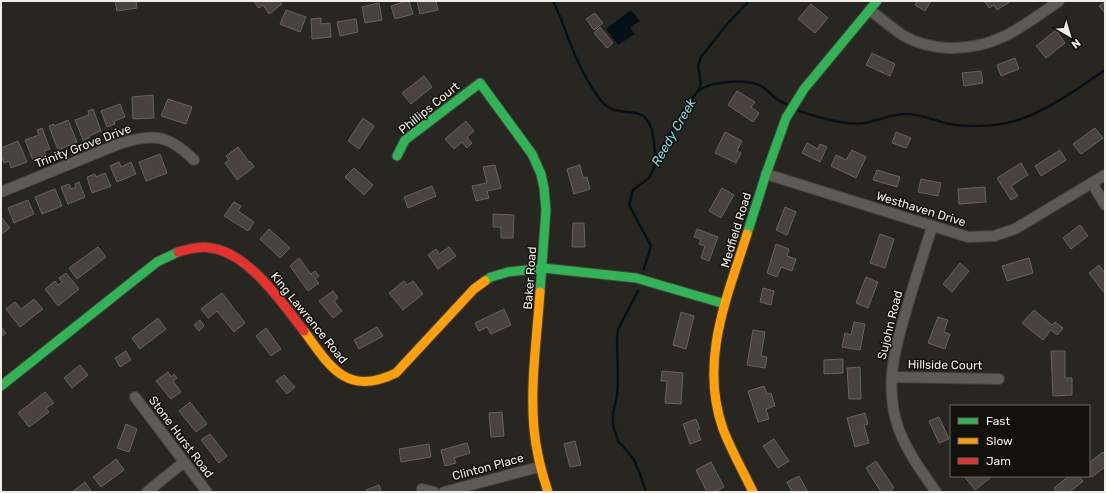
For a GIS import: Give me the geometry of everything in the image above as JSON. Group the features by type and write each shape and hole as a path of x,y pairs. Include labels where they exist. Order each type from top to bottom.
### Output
{"street":[{"name":"Medfield Road","path":"752,492 723,429 718,410 714,387 714,351 716,337 725,304 780,133 794,104 804,89 877,1"},
{"path":"870,10 893,28 917,42 940,48 963,48 985,45 1006,36 1059,1"},
{"name":"Phillips Court","path":"397,156 405,140 480,83"},
{"name":"Baker Road","path":"480,83 532,154 542,174 545,186 546,210 543,268 532,400 533,429 539,467 548,492"},
{"name":"Trinity Grove Drive","path":"1,192 135,138 149,136 168,140 177,145 194,160"},
{"name":"Westhaven Drive","path":"766,174 968,238 994,236 1015,229 1105,175"},
{"path":"1092,183 1105,204"},
{"name":"Sujohn Road","path":"932,227 895,347 892,377 893,407 899,428 914,461 936,492"},
{"name":"King Lawrence Road","path":"1,386 157,262 170,254 187,248 210,248 229,253 244,262 265,282 334,370 340,375 362,382 380,381 396,373 474,289 490,277 508,272 543,268 636,278 725,304"},
{"name":"Hillside Court","path":"892,377 999,380"},
{"name":"Stone Hurst Road","path":"135,397 207,492"},
{"path":"147,492 184,462"},
{"name":"Clinton Place","path":"444,492 539,467"},
{"path":"422,489 434,492"}],"shaded area":[{"path":"631,10 640,21 630,28 635,34 618,45 606,29"}],"building":[{"path":"115,1 136,1 137,8 117,11"},
{"path":"253,1 279,1 282,4 269,14 263,5 259,8"},
{"path":"409,1 413,14 395,19 391,6"},
{"path":"417,1 436,1 438,10 420,14"},
{"path":"917,1 931,1 925,11 915,5"},
{"path":"984,1 1011,1 997,10 994,5 989,8"},
{"path":"1105,2 1105,13 1099,6"},
{"path":"379,3 382,20 365,23 362,7"},
{"path":"811,4 828,18 815,33 798,19"},
{"path":"286,10 306,17 300,32 280,24"},
{"path":"595,13 603,23 594,30 586,19"},
{"path":"321,18 321,24 330,23 331,37 312,39 311,19"},
{"path":"356,19 358,32 340,36 337,22"},
{"path":"600,27 613,43 607,48 594,33"},
{"path":"1056,30 1065,43 1046,58 1036,46"},
{"path":"872,53 895,64 890,76 866,65"},
{"path":"1015,58 1019,69 1001,76 997,65"},
{"path":"981,71 983,83 964,86 962,73"},
{"path":"424,76 432,87 411,104 402,93"},
{"path":"737,91 755,102 751,107 759,113 753,122 728,105"},
{"path":"153,95 154,118 133,119 132,97"},
{"path":"168,99 192,107 186,124 161,116"},
{"path":"120,104 125,117 114,121 115,124 107,127 101,111"},
{"path":"93,109 101,131 83,140 75,120 89,115 88,111"},
{"path":"363,118 374,126 359,149 348,141"},
{"path":"68,120 77,142 58,150 49,126 54,124 54,126"},
{"path":"466,121 474,131 467,137 472,143 467,148 462,142 454,149 445,139"},
{"path":"42,128 50,149 44,151 46,155 33,160 25,140 39,135 37,130"},
{"path":"1095,128 1103,138 1081,154 1073,144"},
{"path":"725,132 742,141 737,151 741,153 736,163 715,153"},
{"path":"896,132 911,138 906,148 892,143"},
{"path":"18,141 27,162 11,168 9,161 4,163 1,155 1,148"},
{"path":"807,143 818,149 820,144 827,147 820,162 802,153"},
{"path":"238,147 254,167 237,180 225,163 229,160 226,156"},
{"path":"852,150 866,157 856,178 831,166 836,155 846,160"},
{"path":"1060,150 1066,160 1041,176 1035,166"},
{"path":"160,154 167,173 146,181 139,162"},
{"path":"119,162 121,167 131,162 136,174 117,182 110,166"},
{"path":"1021,163 1028,175 1011,186 1018,196 1011,200 997,178"},
{"path":"495,165 501,188 487,191 489,198 476,201 472,186 487,183 483,167"},
{"path":"580,165 583,178 587,177 590,189 574,194 567,169"},
{"path":"354,168 373,185 364,195 345,177"},
{"path":"877,170 900,177 897,187 873,180"},
{"path":"105,173 111,186 92,193 87,177 95,174 96,177"},
{"path":"921,179 941,183 938,196 918,192"},
{"path":"79,182 85,197 68,204 61,187 69,184 71,189 76,187 75,184"},
{"path":"432,186 436,196 408,208 404,197"},
{"path":"985,187 986,202 959,204 958,189"},
{"path":"722,188 734,195 721,218 709,211"},
{"path":"55,189 62,206 42,214 35,197"},
{"path":"28,200 34,214 14,223 8,208"},
{"path":"234,202 241,206 238,211 254,222 248,231 224,216"},
{"path":"785,207 796,212 787,235 776,230"},
{"path":"493,214 514,215 513,238 501,238 501,227 493,227"},
{"path":"1,217 10,228 1,235"},
{"path":"573,223 584,223 585,247 572,247"},
{"path":"1080,225 1088,236 1071,249 1063,238"},
{"path":"269,229 290,248 280,258 260,239"},
{"path":"697,229 718,237 709,261 701,258 705,246 699,244 701,239 694,237"},
{"path":"880,234 894,239 885,268 870,263"},
{"path":"776,244 789,249 787,256 796,259 792,271 781,267 777,277 767,273"},
{"path":"98,247 106,257 77,279 69,268"},
{"path":"449,247 456,256 438,269 428,255 436,249 439,254"},
{"path":"299,258 311,274 315,271 319,276 315,279 319,283 308,291 290,266"},
{"path":"1029,258 1033,273 1007,281 1002,266"},
{"path":"960,263 969,271 952,292 943,284"},
{"path":"1099,265 1105,273 1105,294 1089,273"},
{"path":"66,273 79,289 58,306 45,289 55,281 58,285 62,282 59,278"},
{"path":"866,277 878,282 868,308 856,303"},
{"path":"404,281 407,285 413,281 423,294 403,310 389,293"},
{"path":"763,288 774,291 771,305 760,302"},
{"path":"333,291 338,298 334,301 342,311 333,318 319,301"},
{"path":"222,293 245,323 234,332 217,311 208,318 201,309"},
{"path":"34,299 43,309 20,327 6,309 15,302 21,309"},
{"path":"504,309 511,325 491,334 487,327 479,331 475,323"},
{"path":"1034,310 1052,325 1055,322 1063,328 1057,335 1051,330 1043,340 1022,323"},
{"path":"681,312 694,316 686,349 673,345"},
{"path":"938,317 948,320 944,332 950,334 945,349 928,343"},
{"path":"158,318 166,329 140,349 132,338"},
{"path":"200,320 204,326 199,331 194,325"},
{"path":"854,322 865,324 860,350 842,347 845,333 851,335"},
{"path":"1,327 6,333 1,337"},
{"path":"377,327 383,336 359,349 354,340"},
{"path":"266,328 281,349 271,356 256,336"},
{"path":"753,330 765,332 761,356 767,357 765,368 747,365"},
{"path":"126,351 131,360 120,367 115,358"},
{"path":"1051,351 1065,351 1065,378 1072,378 1072,395 1053,396"},
{"path":"843,359 843,373 824,374 824,360"},
{"path":"80,365 88,375 72,388 64,378"},
{"path":"860,367 861,399 849,399 847,368"},
{"path":"662,371 683,373 681,404 665,403 667,381 661,381"},
{"path":"168,372 171,377 174,374 177,378 173,381 181,392 171,399 156,381"},
{"path":"284,375 295,387 287,394 276,381"},
{"path":"764,386 767,394 771,393 775,406 766,409 769,419 758,422 748,391"},
{"path":"45,392 54,403 46,408 49,412 29,427 18,413"},
{"path":"190,402 207,424 196,432 179,411"},
{"path":"502,412 504,436 491,437 489,413"},
{"path":"865,413 868,424 864,425 869,443 855,447 847,418"},
{"path":"939,417 949,439 939,443 929,421"},
{"path":"696,419 700,429 697,430 701,440 690,444 683,424"},
{"path":"126,424 137,429 129,452 117,448"},
{"path":"210,434 227,456 219,463 201,440"},
{"path":"774,439 789,461 778,468 763,446"},
{"path":"575,441 581,465 570,467 564,444"},
{"path":"467,443 470,453 454,458 456,463 445,466 441,450"},
{"path":"429,444 431,457 401,462 399,449"},
{"path":"1103,452 1105,455 1105,467 1092,477 1090,475 1090,462"},
{"path":"116,459 124,470 101,487 93,477"},
{"path":"876,461 894,488 889,492 881,492 866,468"},
{"path":"711,462 724,487 714,492 707,492 696,470"},
{"path":"799,476 808,492 792,492 787,482"},
{"path":"965,477 990,477 990,478 975,490"},
{"path":"1068,477 1080,477 1083,481 1070,492 1057,492 1054,488"},
{"path":"85,482 92,492 72,492"},
{"path":"379,485 381,492 367,492 366,490"}],"waterway":[{"path":"553,1 579,64 599,98 608,107 617,111 635,113 643,116 649,123 653,136 655,159"},
{"name":"Reedy Creek","path":"644,269 651,246 629,205 633,190 649,178 654,168 655,159 685,108 698,91 701,83 698,66 701,57 728,23 749,1"},
{"path":"796,110 830,120 856,124 895,115 911,114 955,125 997,125 1021,119 1043,109 1085,84 1105,70"},
{"path":"698,91 719,83 753,83 761,86 774,97 788,105"},
{"name":"Reedy Creek","path":"638,291 618,329 618,380 617,396 613,413 613,425 618,441 634,460 646,492"}],"traffic: fast":[{"path":"747,234 786,118 804,89 877,1"},
{"path":"397,156 405,140 480,83 532,154 541,174 546,210 540,292"},
{"path":"1,386 157,262 178,252"},
{"path":"485,281 491,277 508,272 543,268 636,278 725,304"}],"traffic: slow":[{"path":"747,234 731,282 718,330 714,379 716,404 723,429 733,453 753,492"},
{"path":"304,331 322,356 341,374 352,380 365,382 379,380 396,373 474,289 485,281"},
{"path":"540,292 534,360 533,412 537,453 548,492"}],"traffic: jam":[{"path":"178,252 194,248 207,247 225,252 238,259 264,281 304,331"}]}
